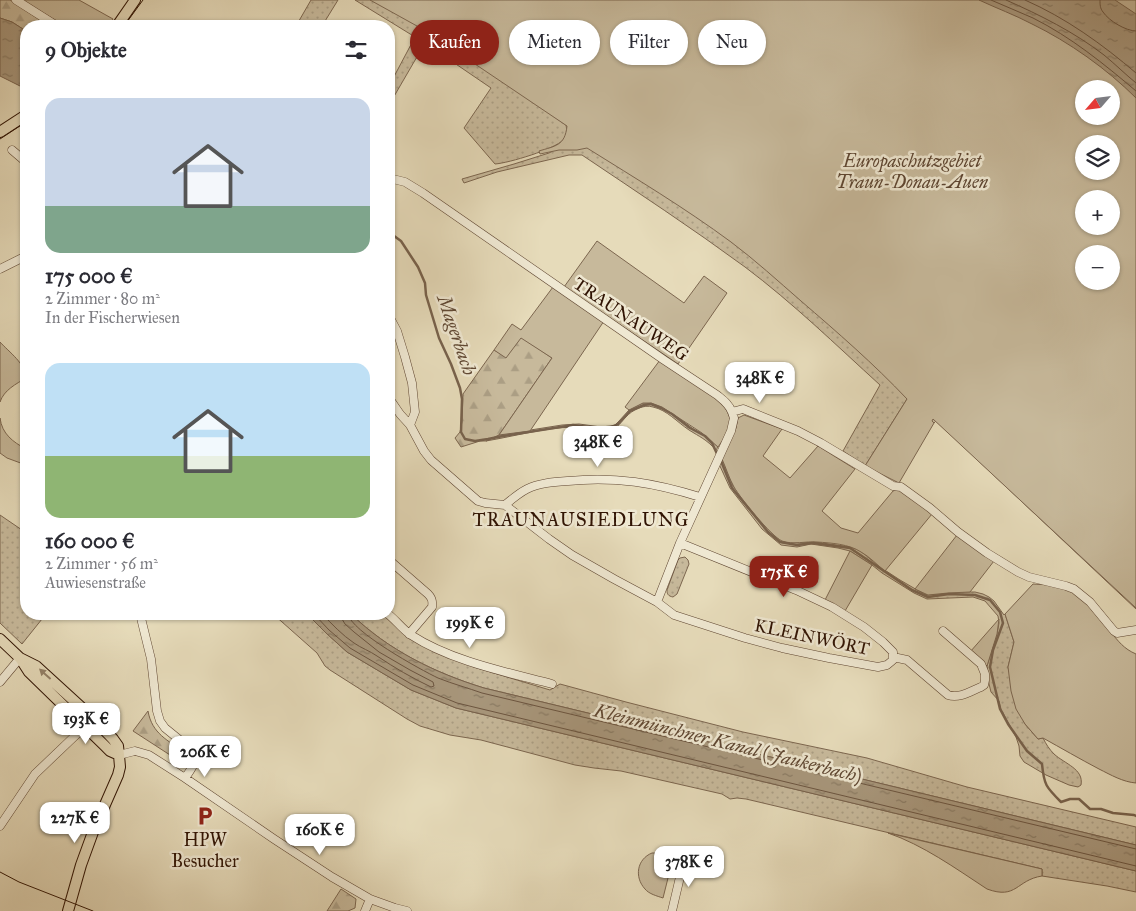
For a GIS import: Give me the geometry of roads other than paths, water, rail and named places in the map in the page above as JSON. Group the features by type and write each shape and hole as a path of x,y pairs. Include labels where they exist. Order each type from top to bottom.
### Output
{"main road":[{"path":"121,20 135,0"},
{"path":"0,132 20,119"},
{"path":"0,639 20,658 29,672 110,751 119,755"},
{"path":"20,658 36,666 94,718 118,746 120,767 118,776 93,832 76,880 68,911"}],"street":[{"path":"16,0 47,20"},
{"path":"12,150 20,157"},
{"name":"TRAUNAUWEG","path":"395,180 405,182 424,194 717,395 724,400 732,412"},
{"path":"0,269 20,259"},
{"path":"395,327 412,383 415,412 410,425"},
{"path":"395,407 410,425 431,460 478,501 485,504 505,505 518,494 531,487 558,482 586,480 641,482 672,488 700,497"},
{"path":"657,602 680,543 733,425 734,418 732,412 744,409 821,443 893,486 901,487 980,548 1018,572 1029,577 1074,589 1090,602 1114,632 1136,630"},
{"name":"KLEINWÖRT","path":"505,505 572,555 657,602 674,615 787,650 878,666 887,665 893,660 893,657 907,660 948,695 953,697 984,685 985,680 981,664 943,631"},
{"path":"680,543 796,590 832,607 864,627 883,642 893,652 893,657"},
{"path":"395,565 432,598 432,607 409,634"},
{"path":"141,620 151,659 157,711 160,721 165,728 195,754 194,765 185,778"},
{"path":"394,620 409,634 428,645 457,657 495,670 552,684"},
{"path":"0,682 20,658"},
{"path":"0,826 40,769 86,727"},
{"path":"119,755 135,751 145,753 158,760 332,877 370,899 407,911"},
{"path":"672,911 684,860"},
{"path":"357,911 365,909 370,899"}],"water":[{"path":"979,0 1115,0 1136,14 1136,98 1120,83 1120,80 1116,80 1060,39"},
{"path":"0,18 20,27 20,86 0,76"},
{"path":"313,620 357,620 381,639 413,659 448,675 484,688 1136,845 1136,871 456,708 411,690 347,652"}],"waterway":[{"name":"Magerbach","path":"395,237 401,241 418,267 425,283 426,295 439,338 460,388 462,399 461,432 465,439 475,441 573,425 602,429 610,428 618,424 630,411 651,404 672,414 690,428 705,436 712,443 718,456"},
{"name":"Magerbach","path":"721,461 732,488 768,532 780,542 797,545 813,543 850,548 912,590 928,597 949,594 975,595 990,600 1000,612 1003,623 993,650 990,667 1000,709 1027,751 1042,764 1045,781 1049,789 1061,802 1079,799 1090,809 1101,809 1113,813 1136,816"}],"tram line":[{"path":"128,20 143,0"},
{"path":"0,139 20,126"},
{"path":"0,872 19,882 93,911"}],"place":[{"name":"HPW Besucher","path":"205,816"}],"district":[{"name":"TRAUNAUSIEDLUNG","path":"581,519"}],"park label":[{"name":"Europaschutzgebiet Traun-Donau-Auen","path":"912,171"}],"water label":[{"name":"Kleinmünchner Kanal (Jaukerbach)","path":"728,743"}]}
